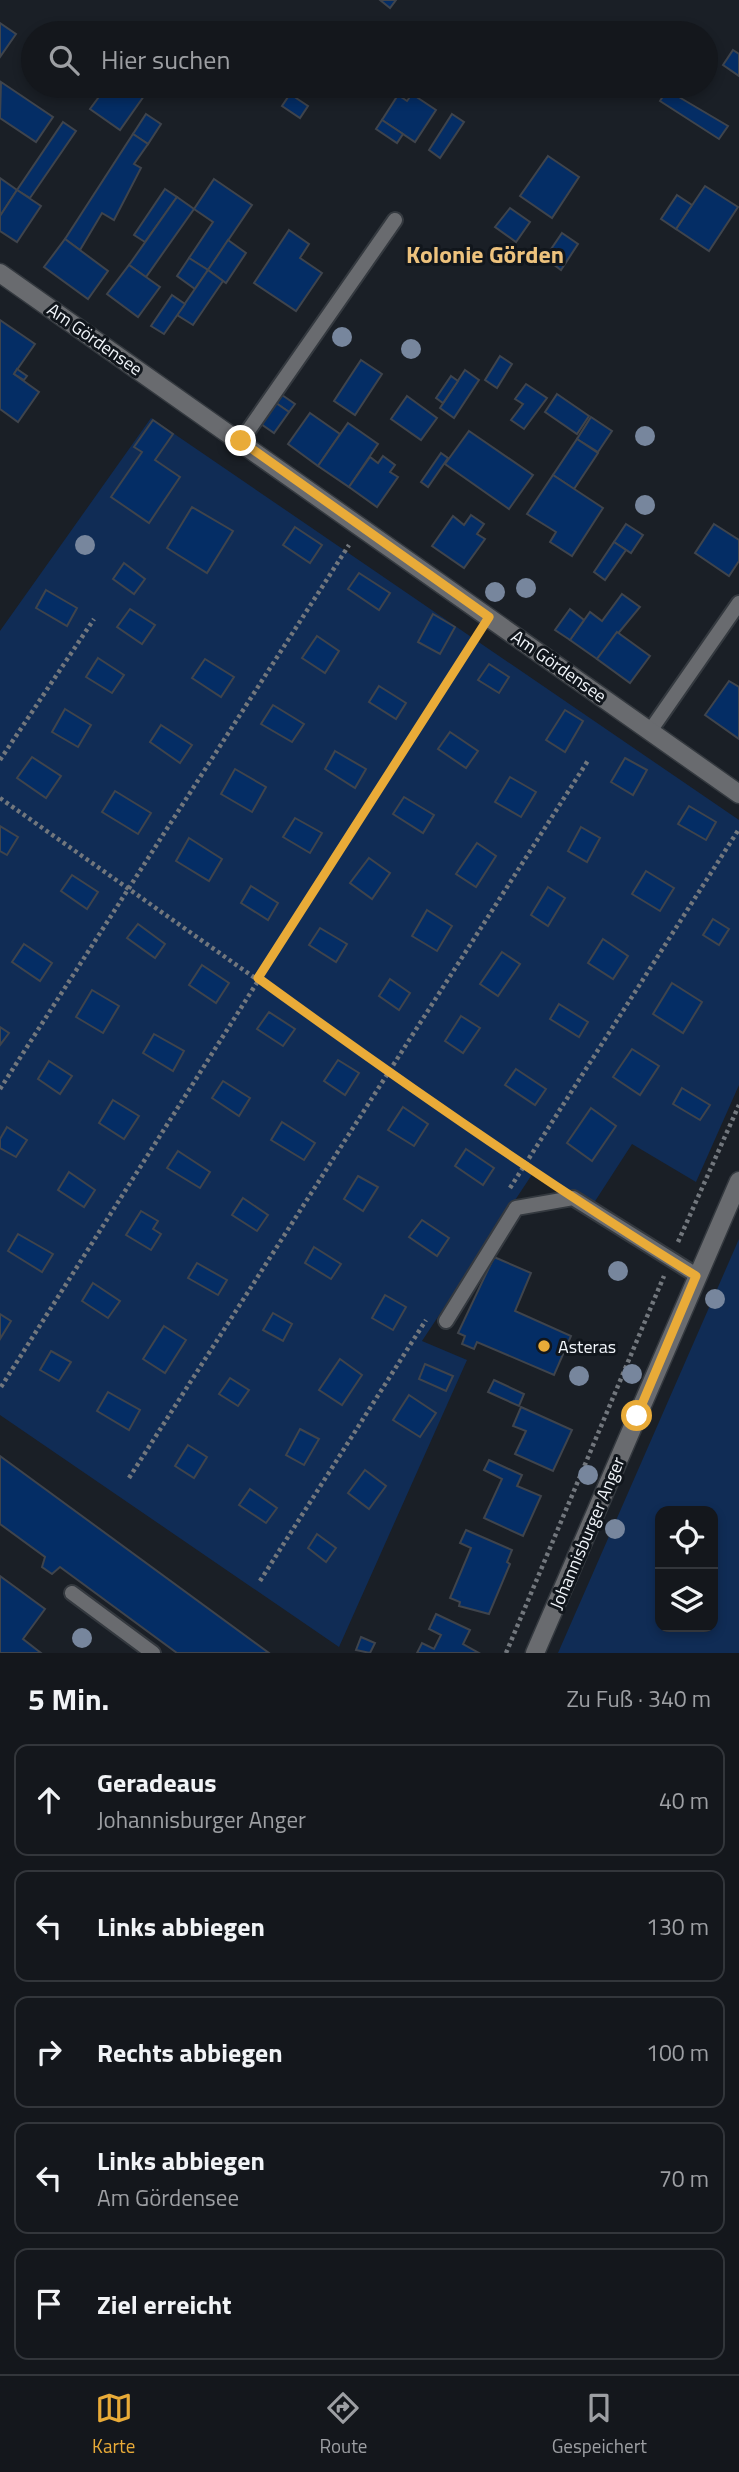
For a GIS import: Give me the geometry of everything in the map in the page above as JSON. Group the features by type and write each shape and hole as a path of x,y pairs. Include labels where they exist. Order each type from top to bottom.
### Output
{"street":[{"name":"Am Gördensee","path":"0,273 739,794"},
{"name":"Johannisburger Anger","path":"535,1653 739,1181"}],"lane":[{"path":"241,441 395,220"},
{"path":"650,731 739,603"},
{"path":"446,1321 516,1208 573,1198 696,1276"},
{"path":"72,1594 153,1653"}],"path":[{"path":"0,1089 361,527"},
{"path":"1,1387 489,617"},
{"path":"0,760 94,619"},
{"path":"129,1478 589,758"},
{"path":"0,798 129,886 388,1072 573,1198"},
{"path":"506,1653 670,1260 739,1105"}],"shaded area":[{"path":"151,418 739,820 739,1085 696,1182 632,1144 590,1209 533,1173 422,1341 467,1360 339,1647 0,1415 0,631"},
{"path":"739,1239 739,1653 558,1653"}],"building":[{"path":"380,0 396,0 390,8"},
{"path":"0,23 16,34 0,57"},
{"path":"733,50 739,54 739,76 723,65"},
{"path":"1,82 21,98 53,117 36,142 0,118"},
{"path":"98,98 143,98 120,130 90,109"},
{"path":"287,98 296,98 308,106 300,118 282,106"},
{"path":"396,98 407,101 409,98 418,98 436,110 415,142 382,120"},
{"path":"662,98 681,98 728,126 719,139 660,101"},
{"path":"146,114 161,124 148,144 133,134"},
{"path":"452,114 464,122 440,158 429,150"},
{"path":"382,120 403,134 397,143 376,129"},
{"path":"63,122 76,131 30,198 17,190"},
{"path":"133,134 148,144 134,164 141,168 114,220 102,213 80,250 65,239"},
{"path":"548,156 579,177 552,218 520,196"},
{"path":"0,178 17,190 0,216"},
{"path":"214,179 252,205 208,270 189,258 213,222 194,209"},
{"path":"705,186 738,207 709,251 676,229"},
{"path":"165,189 177,197 145,242 134,235"},
{"path":"17,190 41,206 17,242 0,231 0,216"},
{"path":"677,195 692,205 676,229 661,219"},
{"path":"177,197 194,209 146,277 129,265"},
{"path":"510,208 530,222 516,242 495,227"},
{"path":"289,230 309,244 300,258 322,273 296,311 254,283"},
{"path":"562,233 578,244 561,270 545,258"},
{"path":"65,239 108,271 88,299 44,267"},
{"path":"228,240 246,253 226,283 208,270"},
{"path":"189,258 208,270 195,289 177,276"},
{"path":"129,265 160,287 138,317 107,294"},
{"path":"208,270 223,281 193,325 177,315"},
{"path":"172,295 185,304 164,334 151,326"},
{"path":"0,320 35,344 14,374 39,392 18,422 0,409"},
{"path":"500,356 512,364 497,388 485,380"},
{"path":"361,360 382,374 355,415 334,401"},
{"path":"17,369 27,376 24,380 14,374"},
{"path":"465,370 479,380 454,418 440,408"},
{"path":"451,376 458,381 443,403 436,398"},
{"path":"526,384 547,398 524,429 511,420 523,404 515,399"},
{"path":"557,394 589,416 577,434 545,412"},
{"path":"282,395 295,404 289,412 276,403"},
{"path":"407,396 437,418 421,440 391,419"},
{"path":"276,403 289,412 274,433 261,424"},
{"path":"310,413 340,434 318,466 288,444"},
{"path":"591,417 612,431 598,452 577,439"},
{"path":"153,420 173,434 155,460 180,477 149,523 111,497 142,452 134,447"},
{"path":"348,423 378,444 349,487 318,466"},
{"path":"469,431 533,475 509,509 445,464"},
{"path":"577,439 598,453 574,489 553,475"},
{"path":"441,453 448,458 428,487 421,482"},
{"path":"383,456 395,465 390,472 398,477 377,507 349,487 370,457 378,463"},
{"path":"553,475 603,508 572,556 550,542 556,532 527,514"},
{"path":"192,507 233,531 207,573 167,548"},
{"path":"471,515 484,524 477,534 485,539 464,568 432,546 453,516 464,525"},
{"path":"626,524 643,535 631,553 614,542"},
{"path":"714,524 739,540 739,561 729,576 695,553"},
{"path":"295,527 322,545 310,563 283,545"},
{"path":"614,542 626,550 605,580 594,572"},
{"path":"124,563 145,579 134,594 113,579"},
{"path":"359,573 390,593 379,610 348,589"},
{"path":"46,590 77,608 67,626 36,608"},
{"path":"622,594 640,607 597,659 570,640 590,612 602,621"},
{"path":"130,609 155,625 142,644 117,627"},
{"path":"570,609 584,620 570,640 555,630"},
{"path":"433,614 455,627 440,654 418,642"},
{"path":"617,632 650,656 630,683 597,659"},
{"path":"317,636 339,651 325,673 302,658"},
{"path":"98,658 124,675 112,693 86,677"},
{"path":"205,659 234,677 221,697 192,678"},
{"path":"489,664 509,677 499,693 478,680"},
{"path":"729,681 739,687 739,739 705,715"},
{"path":"379,686 406,703 396,719 369,702"},
{"path":"273,705 304,724 292,742 261,724"},
{"path":"65,709 91,725 78,747 52,732"},
{"path":"565,710 583,721 565,752 546,740"},
{"path":"161,725 192,745 180,763 150,742"},
{"path":"450,732 478,751 466,768 438,749"},
{"path":"335,751 366,769 355,788 325,769"},
{"path":"32,757 61,776 46,798 17,778"},
{"path":"625,758 647,770 633,795 611,782"},
{"path":"235,769 266,787 252,812 221,794"},
{"path":"510,777 536,792 521,817 495,802"},
{"path":"115,791 151,813 138,834 102,812"},
{"path":"404,797 434,815 423,833 393,814"},
{"path":"689,806 716,822 706,840 678,824"},
{"path":"295,818 322,833 310,853 283,837"},
{"path":"0,826 18,837 7,855 0,851"},
{"path":"581,827 600,838 587,862 568,851"},
{"path":"189,838 222,859 209,881 176,861"},
{"path":"477,843 496,856 476,887 456,874"},
{"path":"369,858 390,873 372,899 350,883"},
{"path":"646,871 674,888 660,911 632,894"},
{"path":"72,875 98,892 87,909 61,891"},
{"path":"251,886 278,903 268,920 241,903"},
{"path":"548,887 565,898 548,926 531,915"},
{"path":"427,910 452,926 437,951 412,936"},
{"path":"713,919 729,929 719,945 703,935"},
{"path":"138,924 165,944 155,958 127,938"},
{"path":"320,928 347,944 336,962 309,945"},
{"path":"603,939 628,956 613,979 588,963"},
{"path":"24,944 52,963 40,981 12,962"},
{"path":"502,952 520,964 498,996 480,984"},
{"path":"202,965 229,983 216,1003 189,985"},
{"path":"390,979 410,993 399,1010 379,996"},
{"path":"672,983 702,1002 683,1033 653,1014"},
{"path":"92,990 119,1006 103,1033 76,1017"},
{"path":"559,1004 588,1022 579,1037 550,1019"},
{"path":"269,1012 295,1029 283,1046 257,1029"},
{"path":"461,1016 480,1028 463,1053 445,1041"},
{"path":"0,1027 9,1033 0,1045"},
{"path":"154,1034 184,1051 173,1071 143,1053"},
{"path":"632,1049 659,1066 640,1095 613,1077"},
{"path":"338,1060 359,1073 345,1095 324,1081"},
{"path":"49,1061 72,1076 60,1094 38,1079"},
{"path":"516,1069 546,1089 535,1105 505,1085"},
{"path":"223,1081 250,1098 239,1116 212,1098"},
{"path":"682,1088 710,1105 700,1120 673,1104"},
{"path":"113,1100 139,1116 124,1139 99,1123"},
{"path":"403,1107 428,1124 414,1146 388,1130"},
{"path":"591,1108 616,1126 592,1161 567,1143"},
{"path":"282,1122 315,1143 304,1160 271,1140"},
{"path":"7,1127 27,1140 16,1157 0,1148 0,1139"},
{"path":"466,1149 494,1168 483,1185 455,1166"},
{"path":"178,1151 210,1172 200,1188 167,1168"},
{"path":"69,1172 95,1190 84,1207 58,1190"},
{"path":"358,1176 378,1187 363,1211 344,1199"},
{"path":"243,1198 268,1215 257,1231 232,1215"},
{"path":"141,1211 158,1221 153,1229 161,1234 151,1250 126,1235"},
{"path":"422,1220 449,1238 437,1256 409,1237"},
{"path":"18,1234 53,1254 42,1272 8,1251"},
{"path":"314,1247 341,1264 331,1279 305,1263"},
{"path":"494,1257 531,1273 515,1311 571,1336 554,1375 477,1342 474,1349 462,1344 465,1336 458,1333"},
{"path":"197,1263 227,1280 218,1295 188,1278"},
{"path":"93,1283 120,1301 108,1318 82,1301"},
{"path":"385,1295 406,1307 393,1330 372,1318"},
{"path":"273,1313 292,1324 283,1341 263,1330"},
{"path":"0,1314 11,1321 0,1339"},
{"path":"164,1326 186,1340 165,1373 143,1359"},
{"path":"51,1351 71,1362 59,1381 40,1370"},
{"path":"340,1359 362,1375 342,1405 319,1390"},
{"path":"425,1364 453,1376 446,1391 419,1379"},
{"path":"230,1378 249,1390 238,1406 219,1394"},
{"path":"494,1380 524,1394 519,1406 488,1392"},
{"path":"108,1392 140,1410 129,1430 97,1411"},
{"path":"409,1395 436,1413 420,1437 393,1420"},
{"path":"521,1407 572,1430 553,1471 515,1454 526,1431 513,1426"},
{"path":"300,1429 319,1439 304,1465 286,1455"},
{"path":"188,1445 207,1457 194,1478 175,1466"},
{"path":"0,1456 269,1653 177,1653 60,1567 52,1574 42,1567 45,1557 0,1524"},
{"path":"489,1460 522,1475 517,1486 541,1496 523,1536 484,1518 502,1479 484,1470"},
{"path":"365,1470 386,1486 369,1509 348,1493"},
{"path":"250,1489 277,1508 266,1523 239,1505"},
{"path":"466,1530 512,1550 507,1562 510,1564 489,1614 459,1606 460,1602 450,1598 471,1548 460,1543"},
{"path":"317,1534 336,1548 326,1562 308,1548"},
{"path":"0,1576 45,1609 23,1639 41,1653 0,1653"},
{"path":"436,1614 470,1630 463,1644 479,1653 417,1653 422,1643 434,1649 441,1635 429,1629"},
{"path":"361,1637 375,1643 370,1653 356,1650"}],"place":[{"name":"Asteras","path":"544,1346"}],"district":[{"name":"Kolonie Görden","path":"485,254"}],"route":[{"path":"241,441 489,617 258,978 388,1072 573,1198 696,1276 637,1416"}]}
